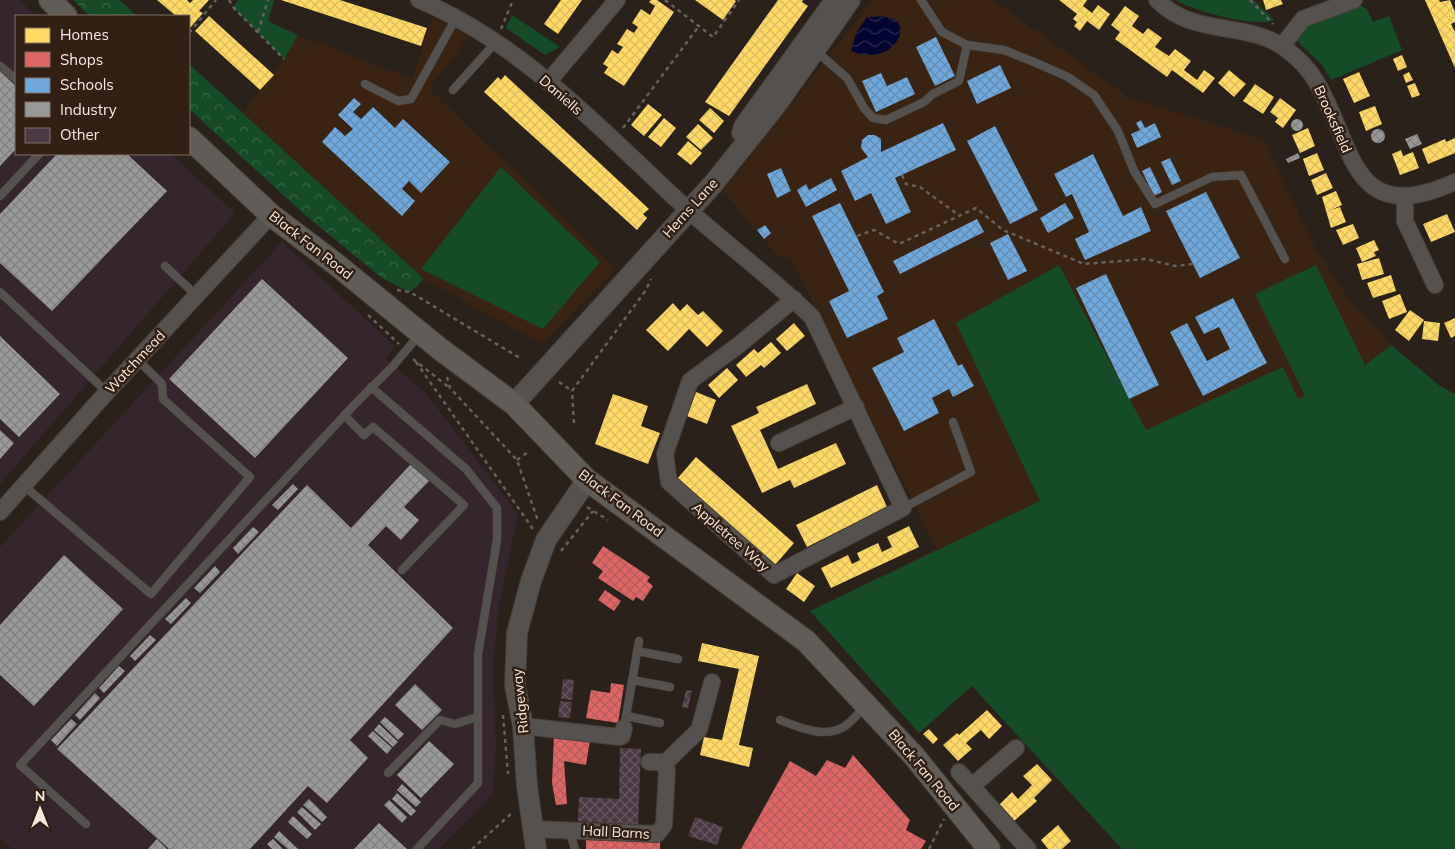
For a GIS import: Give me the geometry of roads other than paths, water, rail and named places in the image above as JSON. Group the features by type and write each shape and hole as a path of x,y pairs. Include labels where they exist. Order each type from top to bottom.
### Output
{"main road":[{"path":"50,0 65,15"},
{"name":"Black Fan Road","path":"190,139 272,215 440,349 514,404 587,480 806,641 867,705 939,786 989,849"}],"street":[{"name":"Daniells","path":"419,0 456,18 496,42 548,82 689,210"},
{"path":"548,82 617,0"},
{"path":"749,140 740,133 742,126 833,0"},
{"name":"Herns Lane","path":"514,404 689,210 749,140 850,0"},
{"name":"Brooksfield","path":"1157,0 1170,12 1187,21 1286,40 1317,83 1355,168 1375,187 1386,193 1405,197 1431,193 1455,182"},
{"path":"1286,40 1303,19 1354,0"},
{"path":"1405,197 1406,221 1436,285"},
{"path":"689,210 794,299 812,317 903,508"},
{"name":"Watchmead","path":"0,512 137,359 272,215"},
{"name":"Appletree Way","path":"794,299 740,344 690,381 664,454 669,482 774,575 903,508"},
{"path":"780,443 856,407"},
{"name":"Ridgeway","path":"536,849 527,786 523,726 515,685 517,633 530,581 546,540 587,480"},
{"name":"Hall Barns","path":"533,829 657,834 664,825 667,770 656,763 699,730 712,682"},
{"path":"523,726 620,737 622,736 625,722"},
{"path":"972,786 1016,748"},
{"path":"959,772 1028,849"}],"lane":[{"path":"922,0 942,32 967,45 1004,50 1034,62 1068,77 1094,95 1118,131 1134,170 1155,204 1212,178 1241,175 1285,259"},
{"path":"365,84 398,101 411,99 456,18"},
{"path":"453,90 496,42"},
{"path":"815,50 847,78 864,108 873,118 886,120 924,102 932,94 959,81 967,45"},
{"path":"0,66 15,78"},
{"path":"0,196 38,155"},
{"path":"165,266 198,296"},
{"path":"0,292 107,392"},
{"path":"86,824 20,765 420,333"},
{"path":"23,485 151,594 250,477 163,399 162,384 137,359"},
{"path":"371,387 466,470 497,508 497,540 478,654 478,782 417,849"},
{"path":"344,415 364,436 374,427 464,505 402,570"},
{"path":"903,508 971,472 953,422"},
{"path":"639,641 625,722 660,723"},
{"path":"637,651 678,658"},
{"path":"632,680 670,687"},
{"path":"780,720 804,729 836,731 848,724 867,705"},
{"path":"388,773 440,720 455,724 477,717"},
{"path":"569,830 575,849"}],"water":[{"path":"867,17 887,17 896,21 900,27 900,35 896,43 878,54 866,55 851,51 856,33"}]}
